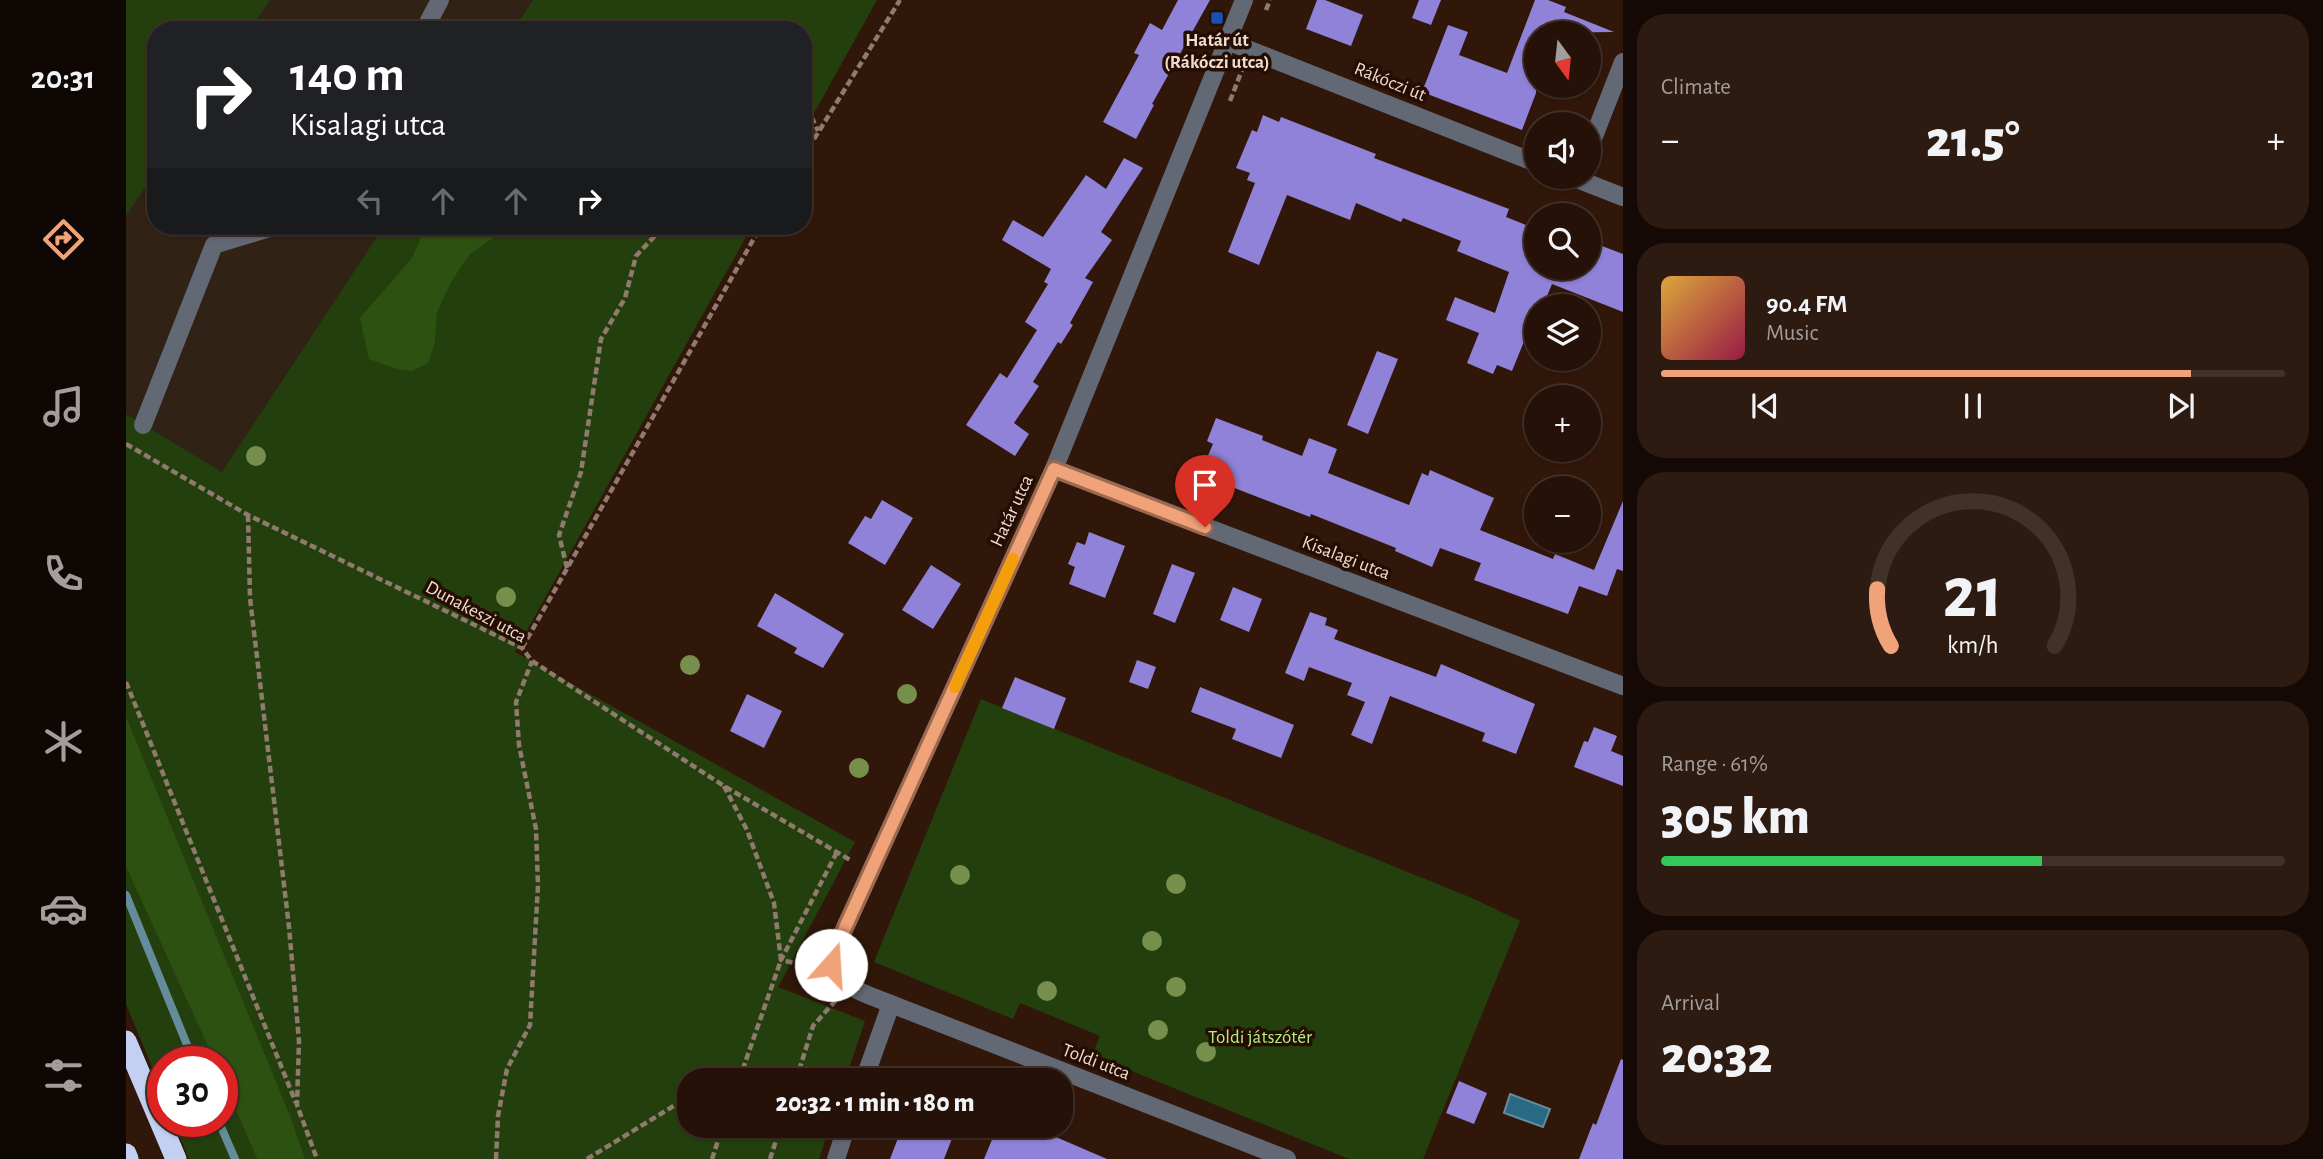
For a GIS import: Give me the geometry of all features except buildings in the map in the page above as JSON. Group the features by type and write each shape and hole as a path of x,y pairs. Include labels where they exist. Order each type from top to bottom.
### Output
{"highway":[{"path":"126,1041 176,1159"},
{"path":"126,1154 128,1159"}],"street":[{"path":"429,21 440,0"},
{"name":"Határ utca","path":"831,965 833,954 1054,469 1244,0"},
{"name":"Rákóczi út","path":"1227,41 1524,158"},
{"path":"1601,118 1623,62"},
{"path":"1601,188 1623,197"},
{"path":"143,425 214,245 247,235"},
{"name":"Kisalagi utca","path":"1054,469 1623,686"},
{"path":"831,965 838,978 848,986 891,1004 868,1068"},
{"name":"Toldi utca","path":"891,1004 1287,1159"},
{"path":"836,1159 843,1138"}],"path":[{"path":"812,142 900,0"},
{"path":"812,118 818,132"},
{"path":"567,568 559,535 581,472 601,339 625,298 636,256 656,235"},
{"path":"522,648 756,235"},
{"name":"Dunakeszi utca","path":"126,444 248,516 522,648 532,661 724,786 871,872"},
{"path":"248,516 250,598 286,900 299,1041 297,1105"},
{"path":"496,1159 498,1116 507,1069 530,1025 538,886 536,829 519,745 516,702 532,661"},
{"path":"126,682 317,1159"},
{"path":"724,786 747,830 774,903 781,960"},
{"path":"743,1068 781,960 837,852"},
{"path":"781,960 811,967 831,965"},
{"path":"800,1068 813,1026 848,986"},
{"path":"587,1159 677,1104"},
{"path":"712,1159 719,1138"},
{"path":"770,1159 777,1138"}],"shaded area":[{"path":"270,0 533,0 519,21 256,21"},
{"path":"147,184 147,235 378,235 222,473 126,414 126,216"}],"green space":[{"path":"126,0 270,0 256,21 147,21 147,184 126,216"},
{"path":"533,0 877,0 812,117 812,21 519,21"},
{"path":"378,235 747,235 515,652 855,842 778,987 865,1021 849,1068 677,1068 677,1138 826,1138 819,1159 305,1159 126,716 126,414 222,472"},
{"path":"422,235 497,235 469,255 451,282 437,312 435,342 428,363 412,371 397,369 369,359 360,318 412,258"},
{"name":"Toldi játszótér","path":"981,699 1472,898 1520,921 1423,1159 1349,1159 1092,1055 1100,1036 1020,1003 1013,1019 874,962"},
{"path":"126,716 290,1116 305,1159 257,1159 238,1115 238,1046 208,1046 126,867"},
{"path":"126,867 208,1046 147,1046 147,1055 126,1004"},
{"path":"238,1115 257,1159 189,1159 180,1137 238,1137"}],"water":[{"path":"1510,1094 1550,1109 1543,1127 1504,1113"}],"waterway":[{"path":"126,895 187,1046"},
{"path":"225,1137 235,1159"}],"slow traffic":[{"path":"955,687 1013,559"}],"place":[{"name":"Határ út (Rákóczi utca)","path":"1217,18"}],"route":[{"path":"831,965 833,954 1054,469 1205,527"}]}
